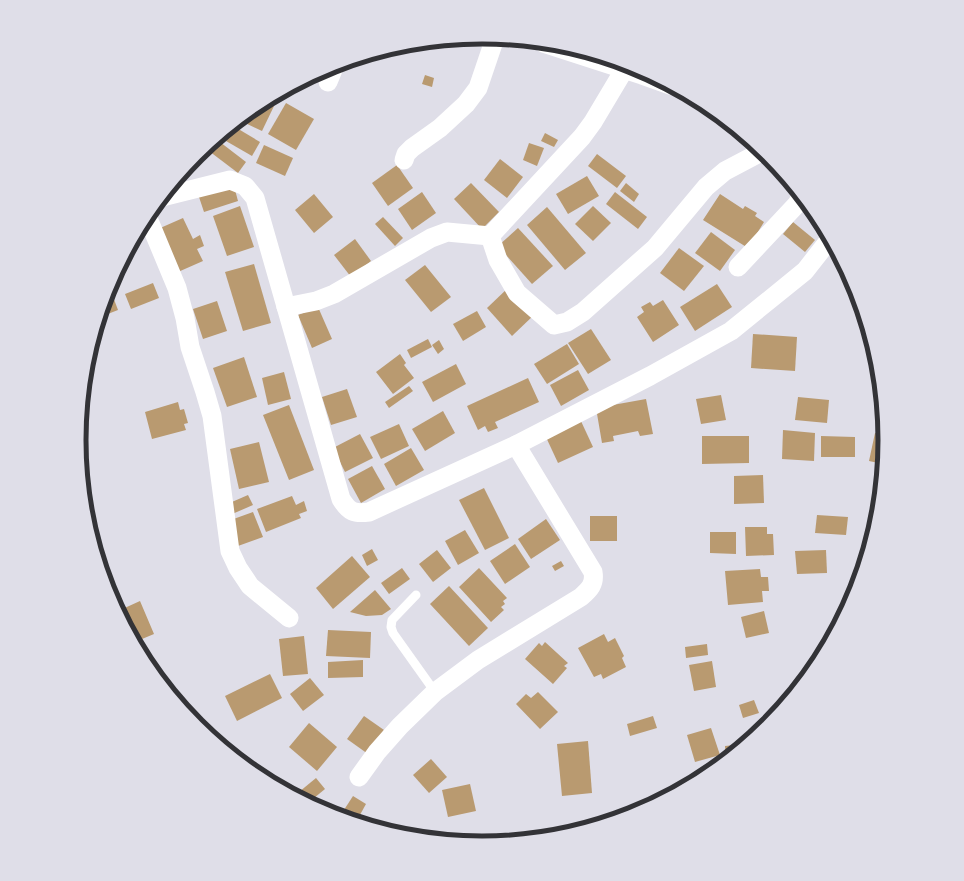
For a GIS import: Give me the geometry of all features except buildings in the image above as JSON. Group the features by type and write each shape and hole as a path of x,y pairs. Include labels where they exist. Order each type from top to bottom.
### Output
{"street":[{"path":"404,160 406,154 412,148 440,128 466,104 478,88 493,44"},
{"path":"490,236 582,137 593,122 635,74"},
{"path":"490,236 498,260 517,293 554,325 567,322 583,312 655,248 706,187 726,171 756,155"},
{"path":"171,195 230,180 245,186 255,198 341,499 347,509 358,514 369,512 516,445 650,376 731,331 805,270 826,244"},
{"path":"738,267 798,201"},
{"path":"150,223 177,288 185,318 190,347 212,416 230,551 238,568 250,586 289,618"},
{"path":"286,307 316,301 334,294 431,238 447,232 490,236"},
{"path":"360,777 377,752 400,726 435,692 478,660 581,597 588,590 594,580 592,572 516,445"}],"lane":[{"path":"416,595 392,620 391,626 393,633 435,692"}]}
